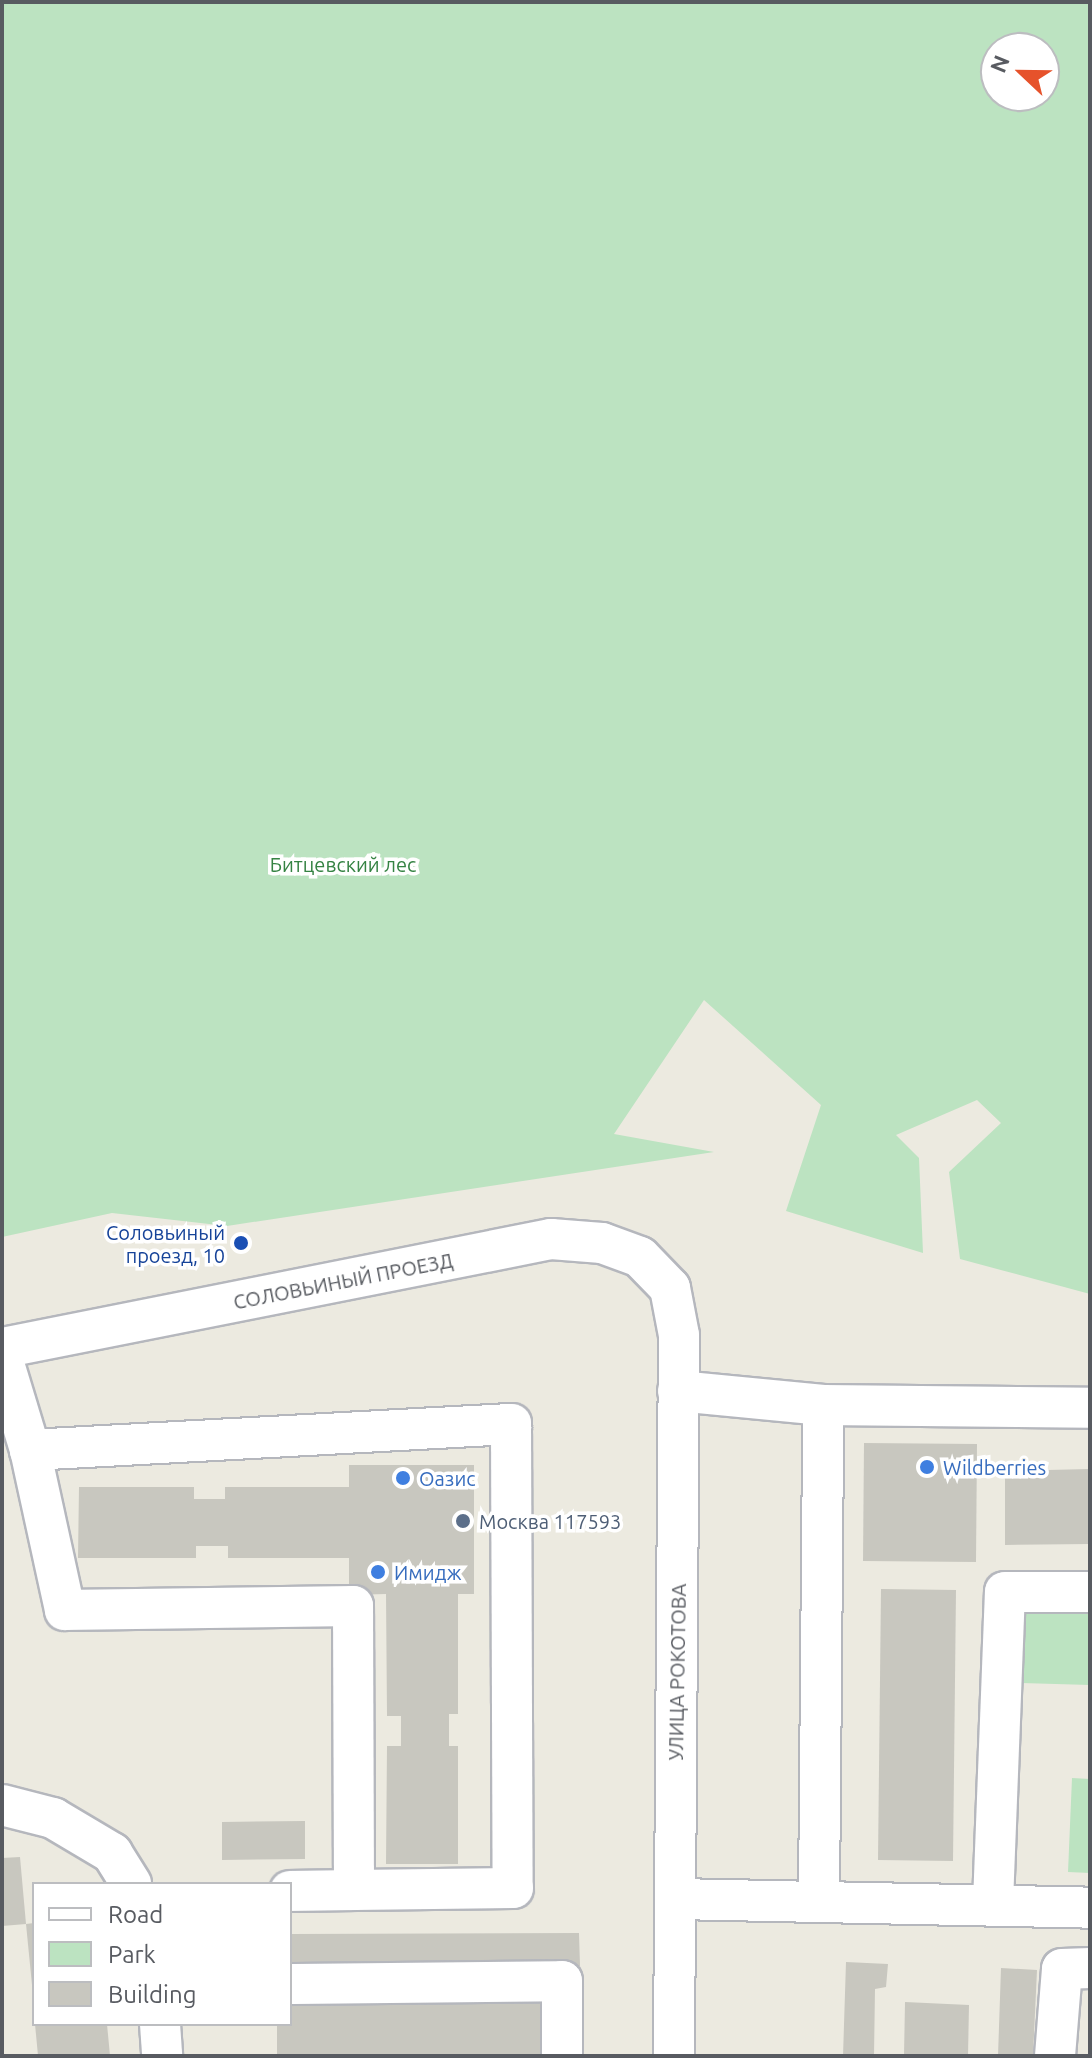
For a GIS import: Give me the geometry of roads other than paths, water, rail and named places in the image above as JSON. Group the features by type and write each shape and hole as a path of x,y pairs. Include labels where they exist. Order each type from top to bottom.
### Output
{"street":[{"name":"СОЛОВЬИНЫЙ ПРОЕЗД","path":"2,1348 551,1239 602,1243 640,1257 670,1288"},
{"name":"УЛИЦА РОКОТОВА","path":"670,1288 678,1391 674,2056"},
{"path":"2,1357 30,1450 65,1610 353,1606 354,1890"},
{"path":"678,1391 823,1405 1090,1408"},
{"path":"819,1900 823,1405"},
{"path":"30,1450 511,1424 513,1888 292,1891"},
{"path":"993,1903 1005,1592 1090,1592"},
{"path":"2,1805 53,1818 112,1853 130,1882"},
{"path":"676,1899 993,1903 1090,1908"},
{"path":"1055,2056 1062,1969 1090,1968"},
{"path":"292,1984 562,1981 562,2056"},
{"path":"160,2026 162,2056"}],"place":[{"name":"Соловьиный проезд, 10","path":"241,1243"},
{"name":"Wildberries","path":"927,1467"},
{"name":"Оазис","path":"403,1478"},
{"name":"Москва 117593","path":"463,1521"},
{"name":"Имидж","path":"378,1572"}],"park label":[{"name":"Битцевский лес","path":"343,864"}]}
